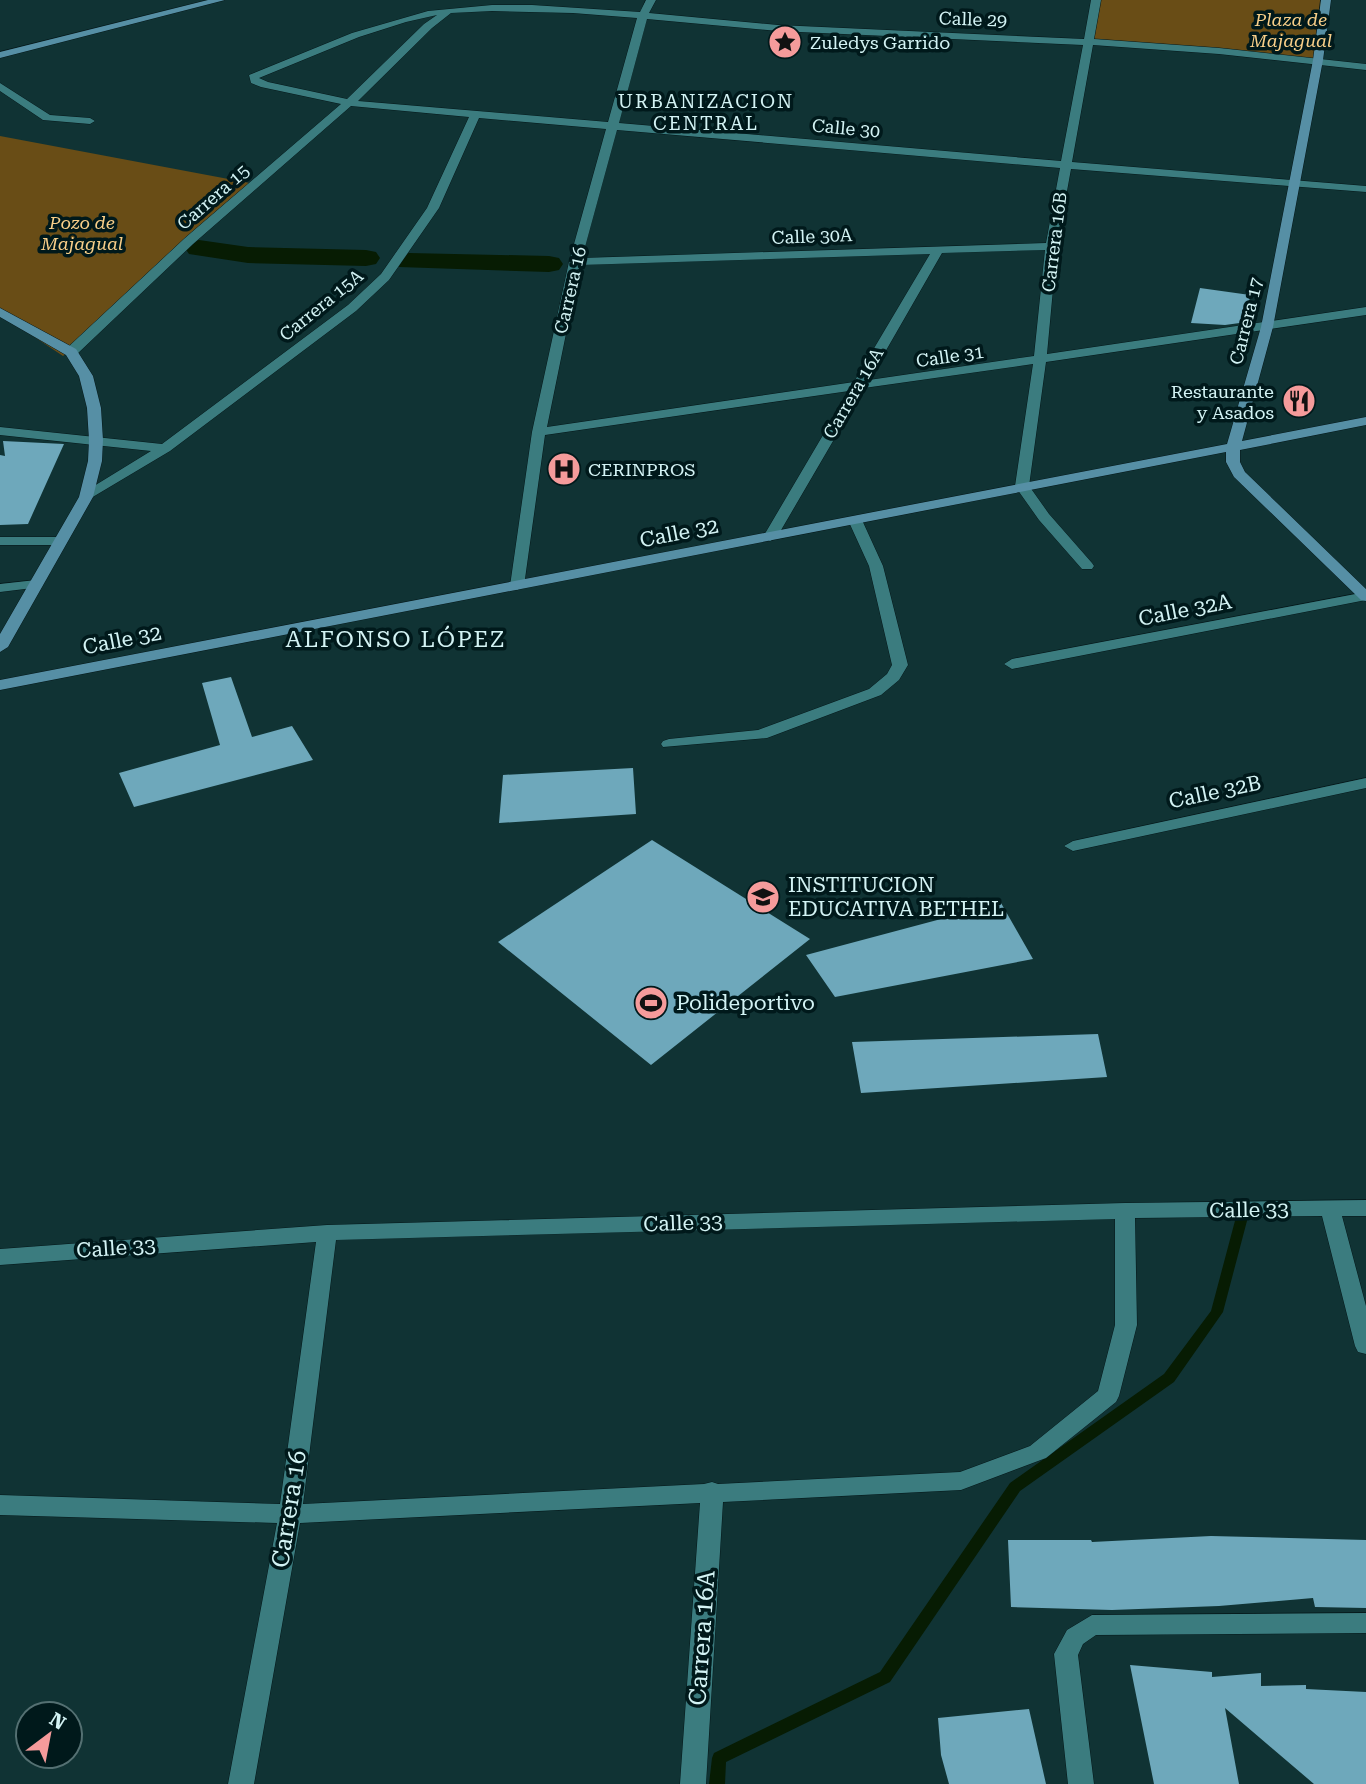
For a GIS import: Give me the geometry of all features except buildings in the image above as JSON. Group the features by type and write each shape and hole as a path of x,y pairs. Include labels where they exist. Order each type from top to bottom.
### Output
{"main road":[{"path":"0,55 220,0"},
{"name":"Carrera 17","path":"1233,447 1267,327 1318,60 1326,0"},
{"path":"0,312 71,352 86,376 94,408 96,440"},
{"name":"Calle 32","path":"0,685 1366,421"},
{"name":"Carrera 15A","path":"0,647 86,497 95,461 96,440"},
{"path":"1233,447 1233,463 1239,474 1366,596"}],"street":[{"name":"Carrera 16","path":"517,586 539,432 575,262 643,16 651,0"},
{"name":"Carrera 16B","path":"1022,486 1040,360 1051,246 1096,0"},
{"name":"Calle 29","path":"261,72 381,26 416,16 490,8 643,16 801,29 1089,41 1318,60 1366,67"},
{"name":"Carrera 15","path":"71,352 189,241 349,103 428,26 452,10"},
{"name":"Calle 30","path":"261,72 253,77 255,81 349,103 1366,189"},
{"path":"0,86 47,118 90,121"},
{"name":"Carrera 15A","path":"86,497 165,448 352,308 385,277 433,208 475,115"},
{"name":"Calle 30A","path":"575,262 1051,246"},
{"name":"Carrera 16A","path":"770,537 855,387 938,250"},
{"name":"Calle 31","path":"539,432 1366,311"},
{"path":"0,431 165,448"},
{"path":"1022,486 1044,517 1087,566"},
{"path":"669,744 761,735 875,691 893,677 900,664 876,566 855,520"},
{"path":"0,541 60,541"},
{"path":"0,588 36,584"},
{"name":"Calle 32A","path":"1012,664 1366,596"},
{"name":"Calle 32B","path":"1073,846 1366,783"},
{"name":"Calle 33","path":"0,1257 327,1233 1125,1211 1366,1208"},
{"path":"1331,1209 1366,1346"},
{"path":"0,1505 290,1514 712,1491 961,1481 1038,1452 1108,1396 1126,1325 1125,1211"},
{"name":"Carrera 16","path":"242,1784 290,1514 327,1233"},
{"name":"Carrera 16A","path":"692,1784 712,1491"},
{"path":"1081,1784 1066,1654 1075,1637 1092,1625 1366,1623"}],"green space":[{"name":"Plaza de Majagual","path":"1096,0 1326,0 1318,60 1089,41"},
{"name":"Pozo de Majagual","path":"0,136 255,184 63,356 0,314"}],"waterway":[{"path":"199,248 248,255 366,258"},
{"path":"409,261 549,264"},
{"path":"717,1784 719,1758 885,1677 1015,1487 1169,1378 1217,1312 1242,1217"}],"place":[{"name":"Zuledys Garrido","path":"785,42"},
{"name":"Restaurante y Asados","path":"1299,401"},
{"name":"CERINPROS","path":"564,469"},
{"name":"INSTITUCION EDUCATIVA BETHEL","path":"763,897"},
{"name":"Polideportivo","path":"651,1003"}],"district":[{"name":"URBANIZACION CENTRAL","path":"706,112"},
{"name":"ALFONSO LÓPEZ","path":"396,639"}]}
